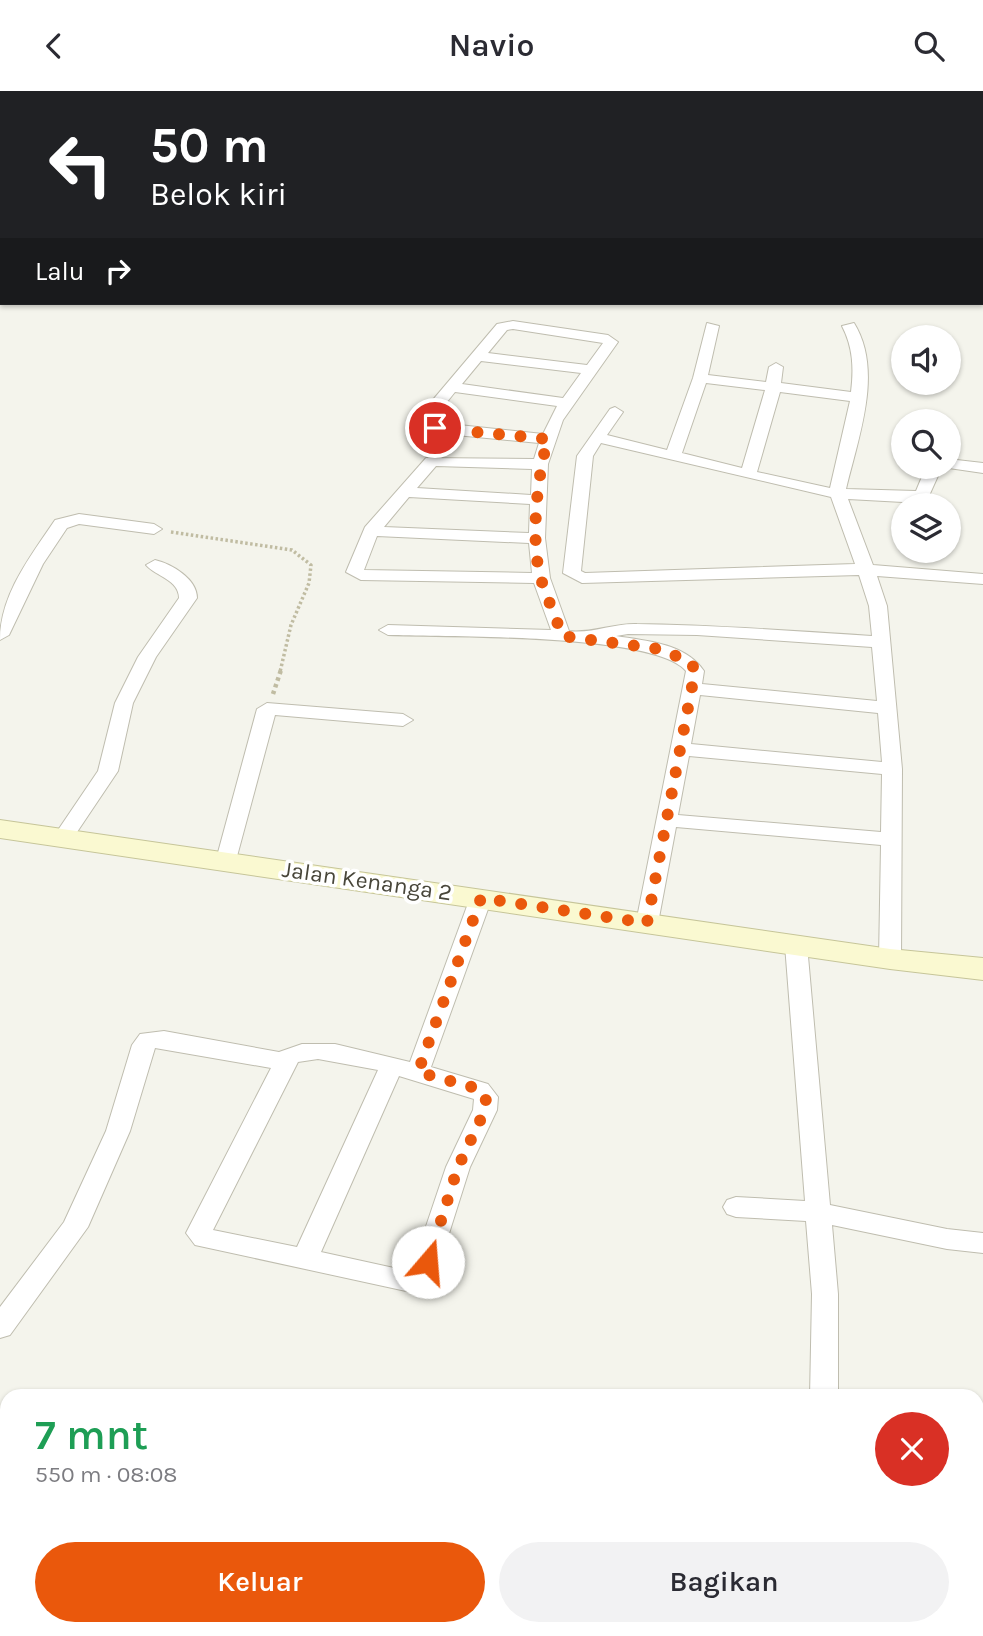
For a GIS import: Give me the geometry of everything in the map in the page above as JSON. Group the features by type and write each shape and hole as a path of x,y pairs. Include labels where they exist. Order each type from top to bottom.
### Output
{"main road":[{"name":"Jalan Kenanga 2","path":"0,829 64,836 890,959 983,969"}],"street":[{"path":"548,439 426,425 423,421 502,327 508,325 608,339 611,342 555,420 540,464 537,538 541,577 562,636"},
{"path":"673,456 700,378 712,326"},
{"path":"849,326 857,335 861,353 856,397 837,493 845,507 878,606 892,769 890,959"},
{"path":"477,356 591,370"},
{"path":"748,475 770,408 776,367"},
{"path":"700,378 856,397"},
{"path":"452,387 568,403"},
{"path":"615,412 585,456 572,573 574,576 840,568 983,579"},
{"path":"598,437 748,475 837,493 917,497 926,490 927,479"},
{"path":"540,464 435,460 371,531 356,574 541,577"},
{"path":"961,465 983,468"},
{"path":"408,492 538,500"},
{"path":"0,635 34,564 61,524 79,519 153,529"},
{"path":"371,531 537,538"},
{"path":"64,836 108,771 124,703 147,657 188,598 188,590 180,580 155,565"},
{"path":"582,639 628,629 697,630 880,642"},
{"path":"388,630 562,636 659,649 691,662"},
{"path":"647,923 692,689 695,671 691,662 697,630"},
{"path":"692,689 888,708"},
{"path":"226,860 268,709 404,720"},
{"path":"680,749 892,769"},
{"path":"667,820 891,839"},
{"path":"418,1072 481,898"},
{"path":"796,945 825,1294 824,1389"},
{"path":"0,1327 75,1227 118,1131 144,1045 148,1041 164,1039 286,1062"},
{"path":"308,1051 418,1072 472,1087 480,1090 486,1097 485,1110 458,1167 428,1262 420,1273 407,1281 204,1238 199,1233 289,1056 308,1051"},
{"path":"305,1259 327,1204 391,1067"},
{"path":"736,1207 818,1212 947,1239 983,1243"}],"path":[{"path":"153,529 292,550 311,565 309,585 288,635 285,666 268,709"}],"route":[{"path":"428,1262 458,1167 485,1110 486,1097 480,1090 472,1087 418,1072 481,898 647,923 695,671 691,662 684,657 659,649 562,636 541,577 537,538 540,464 548,439 435,428"}]}
